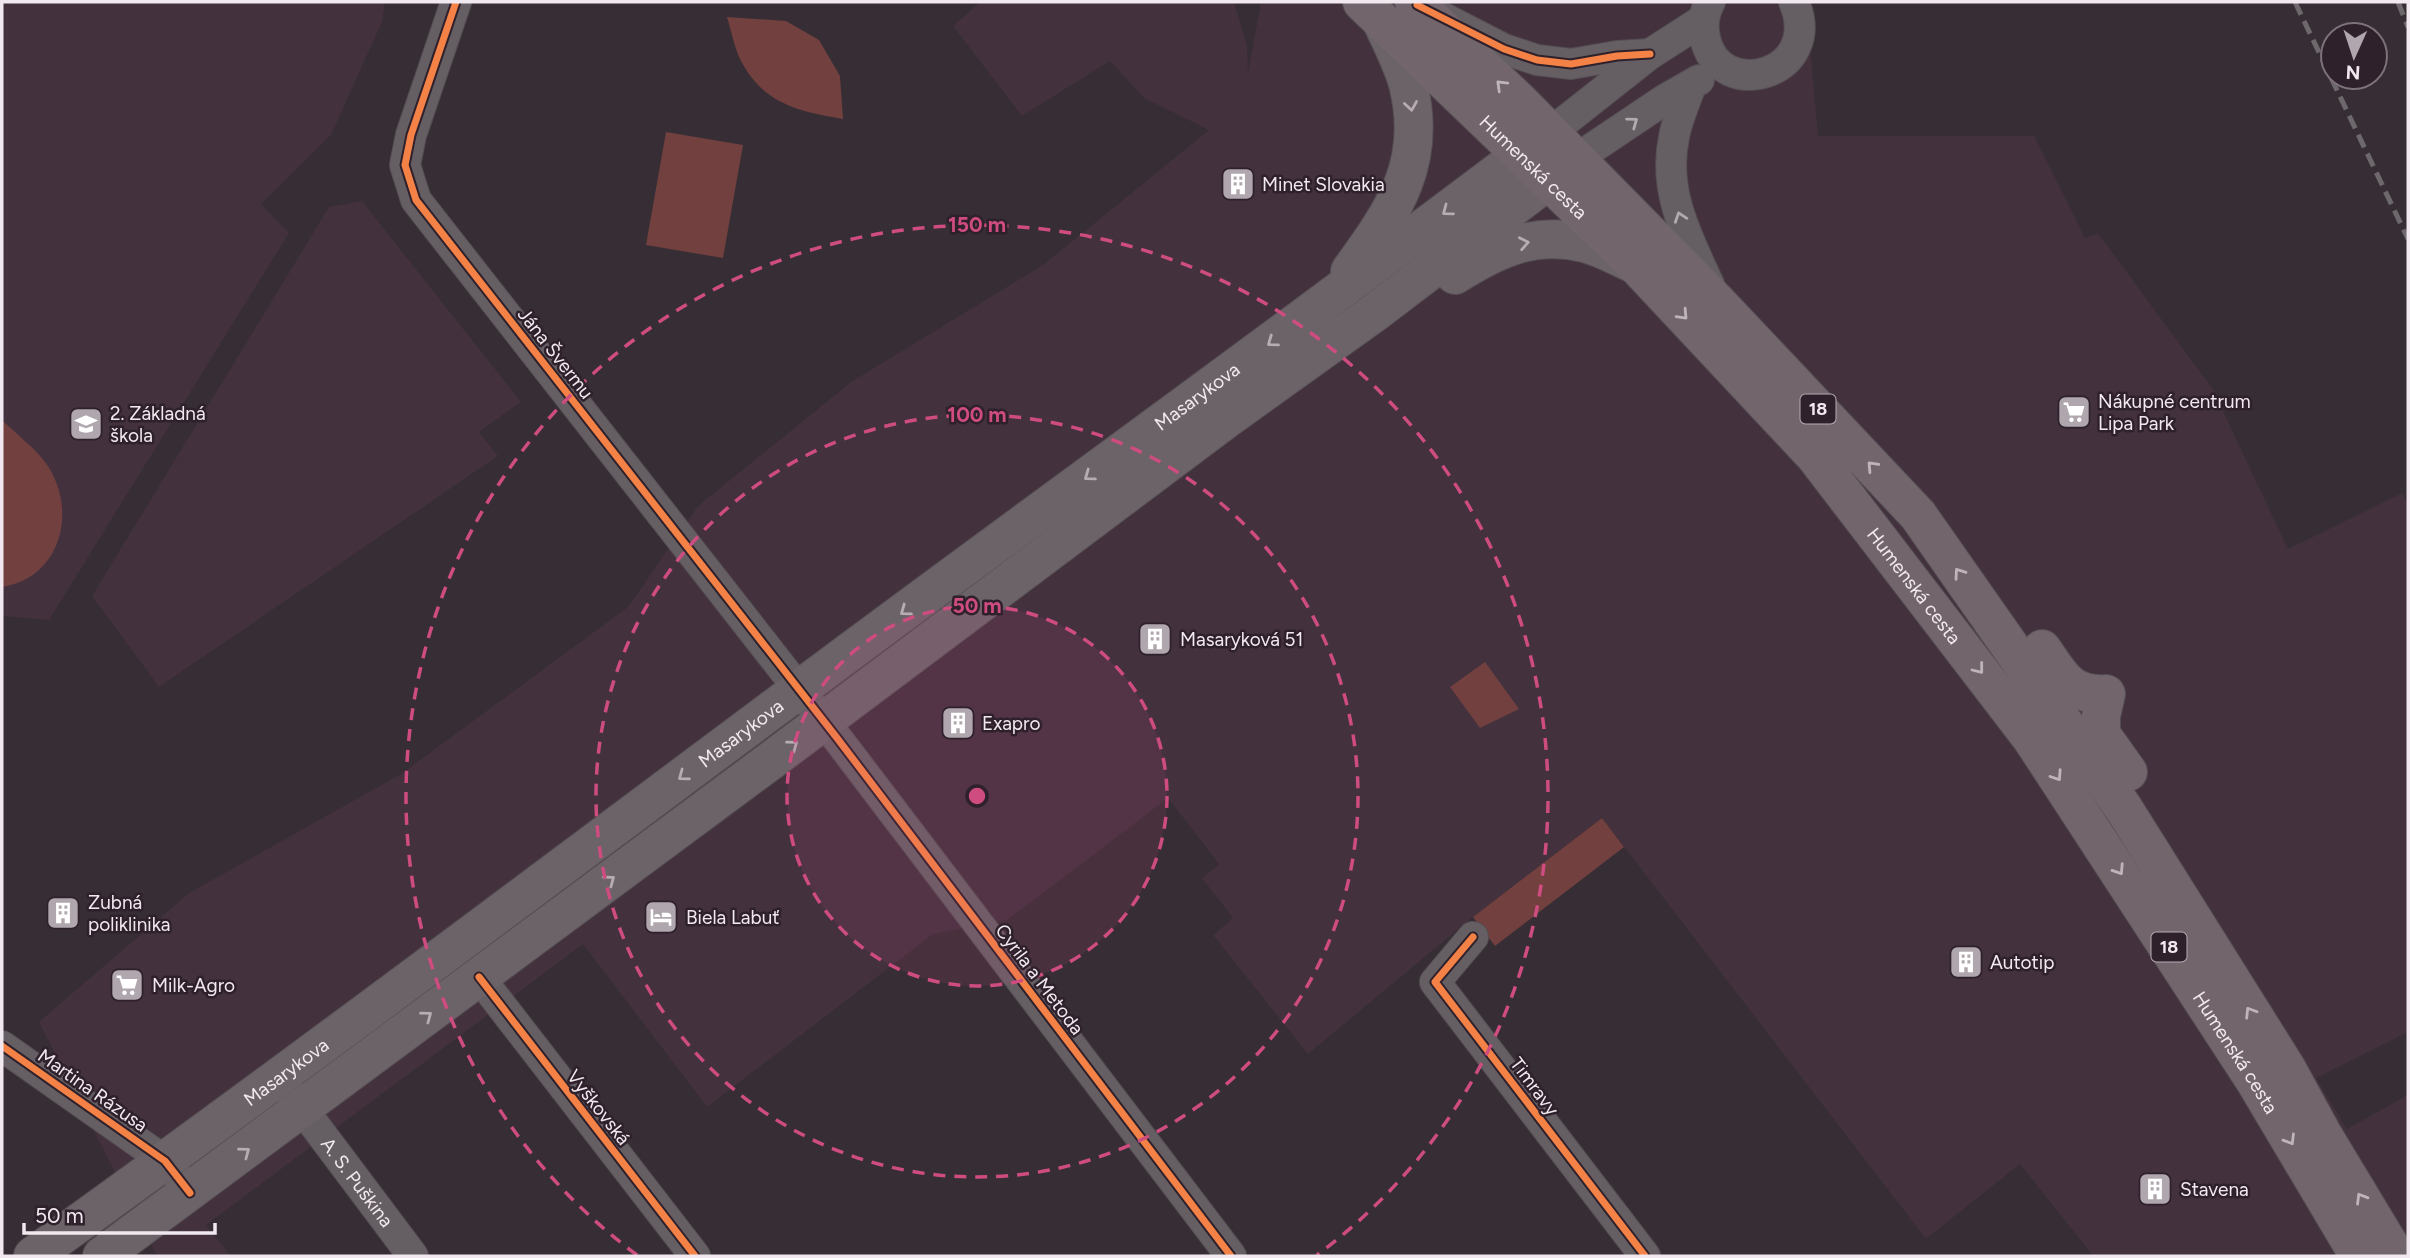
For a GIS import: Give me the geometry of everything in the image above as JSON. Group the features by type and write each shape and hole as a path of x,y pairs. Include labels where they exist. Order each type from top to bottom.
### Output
{"main road":[{"name":"Humenská cesta","path":"1416,3 1549,157 1637,266 1815,456 2032,739 2255,1081 2358,1255"},
{"name":"Humenská cesta","path":"1371,11 1549,157 1717,302 1919,515 2124,809 2287,1069 2323,1135 2396,1256"},
{"path":"1327,302 1396,203 1412,155 1413,117 1408,83 1371,11"},
{"name":"Masarykova","path":"33,1256 166,1161 798,690 1327,302 1549,157"},
{"name":"Masarykova","path":"102,1256 824,722 1225,420 1374,313 1549,157"},
{"path":"1374,313 1436,287 1488,254 1517,243 1543,240 1586,243 1637,266"},
{"path":"1998,629 2035,639 2060,675 2074,689 2090,695 2106,694 2101,716 2101,734 2129,774 2124,809"}],"street":[{"name":"Jána Švermu","path":"456,2 411,135 405,165 416,200 824,722"},
{"path":"1707,11 1706,43 1717,61 1736,73 1757,75 1784,64 1797,46 1800,36 1799,13 1794,2"},
{"path":"1416,3 1504,49 1537,60 1571,64 1617,56 1650,54"},
{"path":"1549,157 1650,54 1707,11"},
{"path":"1549,157 1726,68"},
{"path":"1691,85 1673,139 1671,181 1680,221 1717,302"},
{"name":"Cyrila a Metoda","path":"824,722 1231,1256"},
{"path":"551,874 575,907"},
{"name":"Timravy","path":"1473,937 1435,982 1645,1256"},
{"name":"Vyškovská","path":"479,977 695,1256"},
{"name":"Martina Rázusa","path":"2,1046 166,1161 190,1193"},
{"name":"A. S. Puškina","path":"279,1077 413,1256"}],"shaded area":[{"name":"2. Základná škola","path":"2,2 385,2 382,22 331,135 261,204 289,233 49,620 2,616"},
{"path":"980,2 1234,2 1247,46 1248,73 1261,2 1806,2 1818,136 2034,136 2085,238 2098,233 2212,388 2288,549 2402,493 2408,504 2408,1032 2316,1078 2347,1129 2408,1095 2408,1256 2093,1256 2020,1164 1926,1239 1602,818 1473,917 1308,1054 1213,935 1233,918 1202,878 1219,864 1168,798 1007,920 933,934 707,1107 583,944 206,1225 231,1256 157,1256 39,1022 189,893 401,774 628,607 698,506 851,382 1043,265 1209,130 1144,98 1110,61 1022,116 953,26"},
{"path":"727,17 786,21 819,40 840,76 843,119 811,113 783,103 759,86 740,59"},
{"path":"666,132 743,145 723,258 646,245"},
{"path":"362,201 521,402 479,432 498,456 159,687 92,596 329,207"},
{"path":"2,420 45,462 55,480 61,500 62,519 59,538 51,556 39,570 22,581 2,587"},
{"path":"1485,662 1519,709 1480,728 1450,687"},
{"path":"1602,818 1624,847 1495,946 1473,917"}],"railway":[{"path":"2295,2 2408,239"},
{"path":"2398,2 2408,27"}],"cycle path":[{"path":"456,2 411,135 405,165 416,200 837,738 1231,1256"},
{"path":"1417,5 1504,49 1537,60 1571,64 1617,56 1650,54"},
{"path":"1473,937 1435,982 1645,1256"},
{"path":"479,977 695,1256"},
{"path":"2,1046 165,1161 190,1193"}],"place":[{"name":"Minet Slovakia","path":"1238,184"},
{"name":"Nákupné centrum Lipa Park","path":"2074,412"},
{"name":"2. Základná škola","path":"86,424"},
{"name":"Masaryková 51","path":"1155,639"},
{"name":"Exapro","path":"958,723"},
{"name":"Zubná poliklinika","path":"63,913"},
{"name":"Biela Labuť","path":"661,917"},
{"name":"Autotip","path":"1966,962"},
{"name":"Milk-Agro","path":"127,985"},
{"name":"Stavena","path":"2155,1189"}]}
